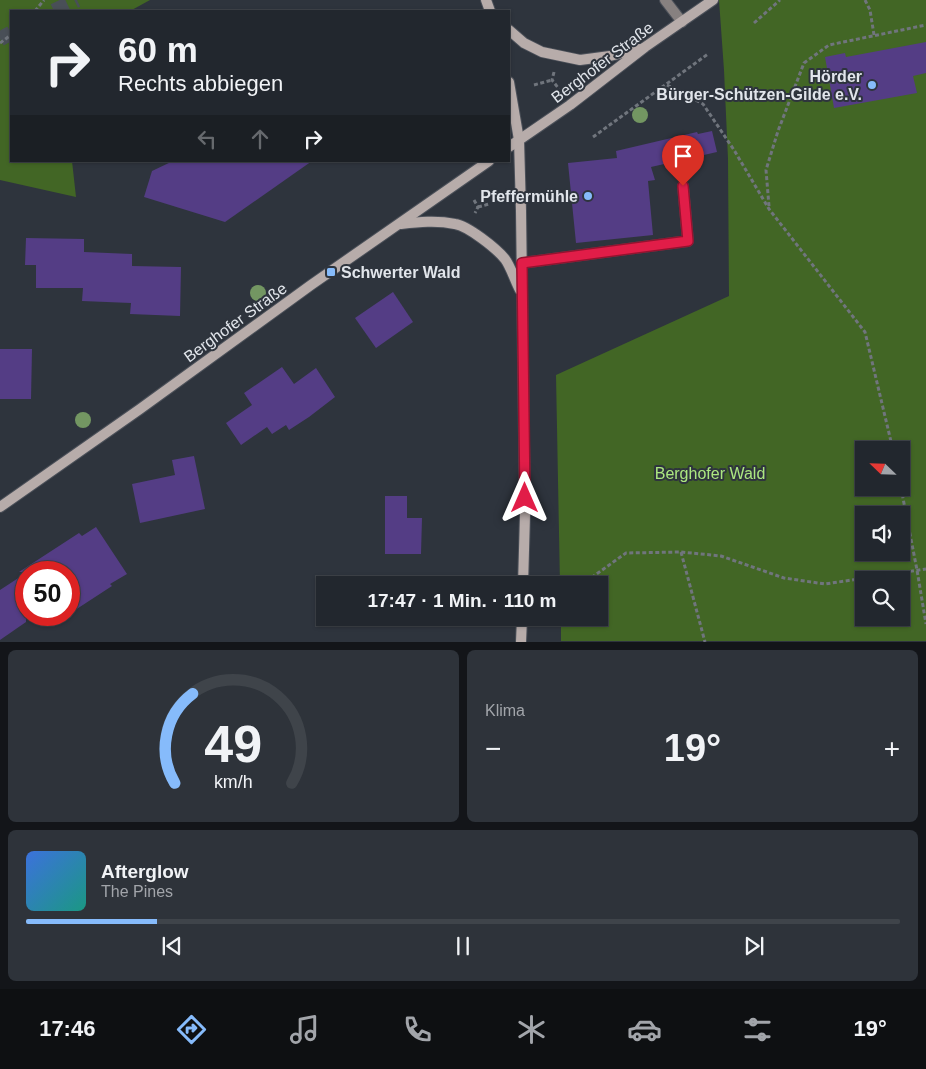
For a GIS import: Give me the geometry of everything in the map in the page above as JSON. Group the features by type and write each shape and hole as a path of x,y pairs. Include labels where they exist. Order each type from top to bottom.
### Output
{"main road":[{"name":"Berghofer Straße","path":"510,146 570,105 645,47 713,0"},
{"path":"510,31 524,43 542,52 580,60 610,56 645,47"},
{"path":"510,88 519,140 522,210 525,515 523,576"},
{"name":"Berghofer Straße","path":"0,507 140,409 311,285 488,162"},
{"path":"400,224 425,222 456,224 468,229 488,243 505,259 522,293"},
{"path":"521,642 522,626"}],"lane":[{"path":"665,0 682,22"},
{"path":"522,263 688,241 683,186"}],"path":[{"path":"35,10 44,0"},
{"path":"754,22 780,0"},
{"path":"865,0 870,10 874,35"},
{"path":"769,209 766,170 778,131 804,63 829,45 926,25"},
{"path":"593,137 708,54"},
{"path":"552,80 555,69"},
{"path":"534,84 552,80"},
{"path":"552,80 559,89"},
{"path":"667,85 702,104 734,150 769,209 866,332 891,441"},
{"path":"478,207 489,204"},
{"path":"902,496 926,624"},
{"path":"681,552 704,642"},
{"path":"594,576 626,553 681,552 721,556 784,578 825,584 926,569"}],"green space":[{"path":"0,0 150,0 132,10 10,10 10,162 72,162 76,197 0,180"},
{"name":"Berghofer Wald","path":"719,0 926,0 926,641 561,641 561,626 608,626 608,576 560,576 556,375 729,296 728,159"}],"building":[{"name":"Hörder Bürger-Schützen-Gilde e.V.","path":"926,42 926,73 913,76 917,93 834,108 825,57 845,53 846,57"},
{"path":"712,131 717,152 651,167 655,180 648,181 653,235 576,243 568,163 617,158 616,151 697,132 698,134"},
{"path":"171,162 311,162 225,222 144,197 152,171"},
{"path":"26,238 84,239 84,252 132,254 132,266 181,267 180,316 130,314 131,303 82,301 83,288 36,288 36,265 25,265"},
{"path":"393,292 413,322 376,348 355,318"},
{"path":"0,349 32,349 31,399 0,399"},
{"path":"282,367 294,384 316,368 335,397 289,430 286,425 272,434 267,427 241,445 226,423 252,405 244,393"},
{"path":"194,456 205,509 140,523 132,484 175,475 172,460"},
{"path":"385,496 407,496 407,518 422,518 421,554 385,554"},
{"path":"96,527 127,574 110,584 112,586 80,607 80,561 36,561 79,533 82,536"},
{"path":"15,580 15,626 20,626 0,640 0,590"}],"tunnel":[{"path":"56,10 77,0"},
{"path":"0,39 10,34"}],"place":[{"name":"Hörder Bürger-Schützen-Gilde e.V.","path":"872,85"},
{"name":"Pfeffermühle","path":"588,196"},
{"name":"Schwerter Wald","path":"331,272"}],"route":[{"path":"525,498 522,263 688,241 683,186"}]}
